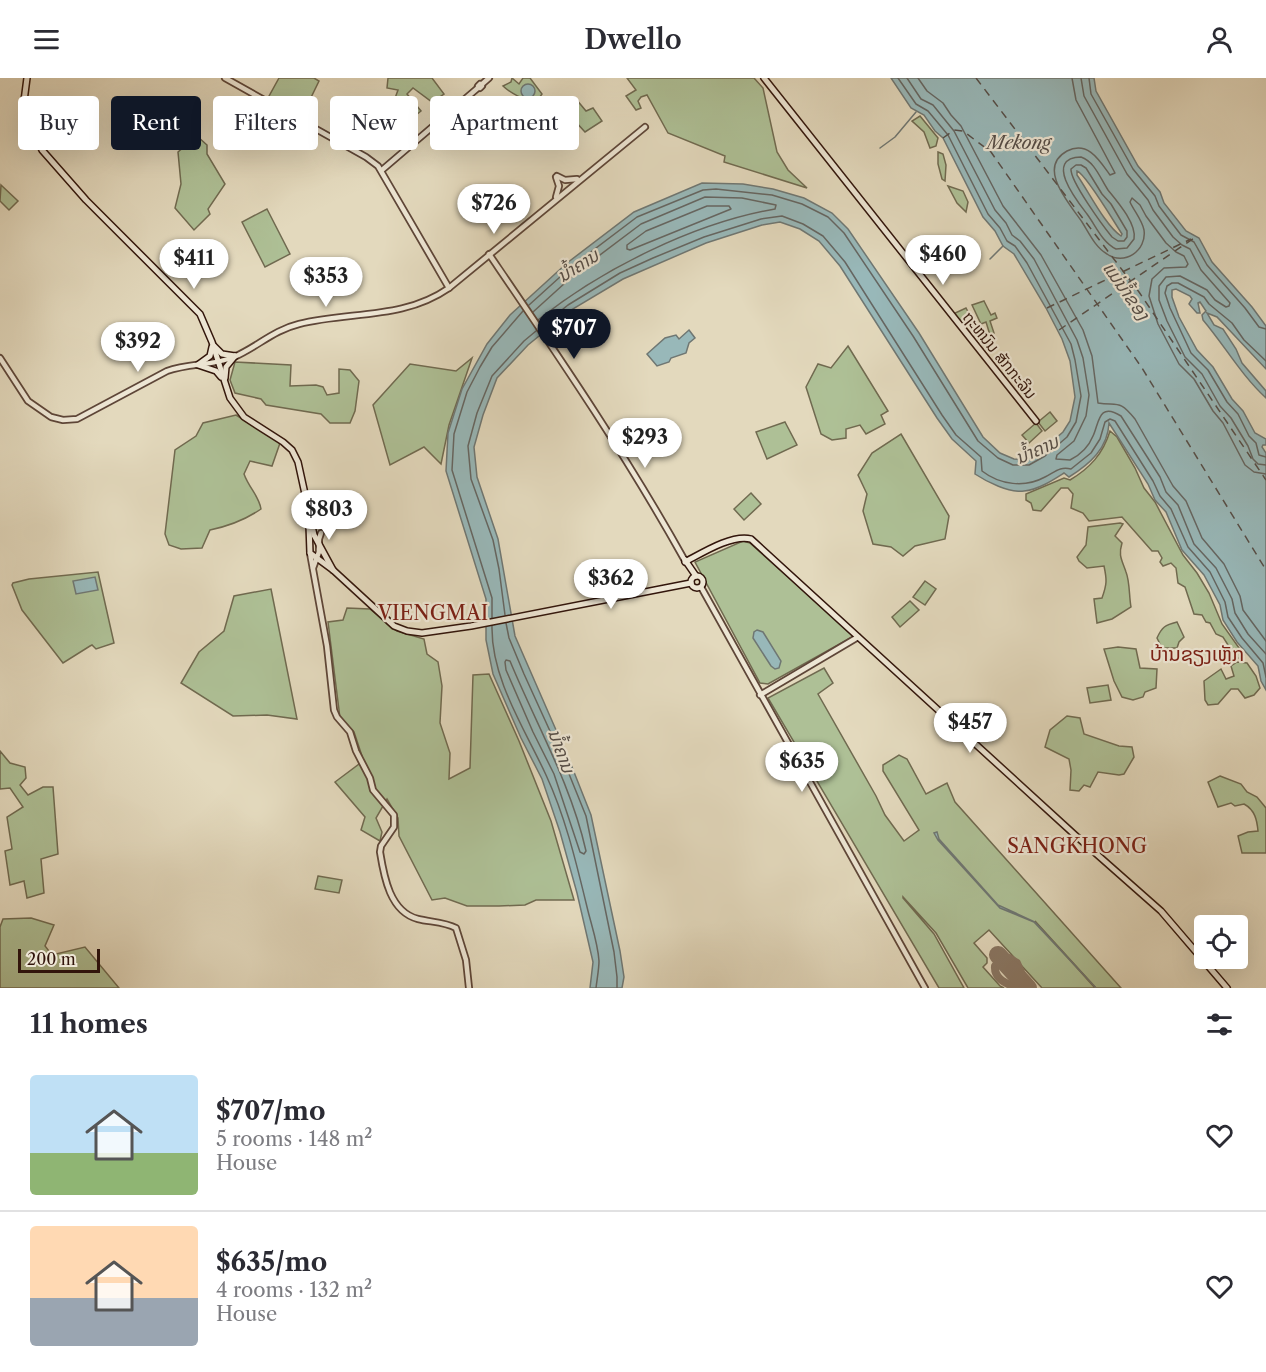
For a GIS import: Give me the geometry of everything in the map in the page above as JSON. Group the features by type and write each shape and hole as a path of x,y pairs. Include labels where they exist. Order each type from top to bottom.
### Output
{"main road":[{"path":"27,78 24,101 27,119 46,157 201,314 230,398 244,417 292,450 300,469 309,519 310,550 394,626 428,633 693,580 702,579 701,587 694,588 693,580 685,560 737,538 751,539 1068,829 1161,910 1227,988"},
{"name":"ຖະຫນົນ ສັກກະລິນ","path":"764,78 831,166 1036,421"},
{"path":"212,342 222,354 235,356"},
{"path":"198,365 210,356 212,342"},
{"path":"225,384 226,367 235,356"},
{"path":"198,365 216,371 225,384"},
{"path":"309,519 318,534 318,545 333,570"}],"street":[{"path":"225,78 366,157 382,170 449,288"},
{"path":"382,170 489,78"},
{"path":"0,358 28,401 51,417 70,420 77,419 167,371 178,367 218,362 235,356 273,333 288,327 308,322 396,310 429,300 449,288 645,127"},
{"path":"555,200 559,186 557,176 565,180 580,179"},
{"path":"489,254 548,339 642,486 685,560"},
{"path":"318,534 310,550 327,646 334,710 350,732 373,790 393,815 394,827 381,846 380,852 394,900 399,909 411,916 456,928 466,960 469,988"},
{"path":"313,568 318,545"},
{"path":"701,587 925,988"},
{"path":"760,695 858,637"}],"green space":[{"path":"279,78 314,78 319,81 312,96 269,96"},
{"path":"388,78 432,78 444,94 430,96 430,101 413,88 407,94 409,96 396,96 398,90 387,88"},
{"path":"512,78 519,84 523,78 530,78 542,94 541,96 518,96 503,86 511,82"},
{"path":"627,78 754,78 763,88 777,152 788,170 807,188 724,162 725,156 668,133 647,95 638,101 641,108 636,110 626,96 636,90"},
{"path":"579,103 586,111 593,108 602,121 585,132 579,125"},
{"path":"920,116 938,138 936,146 930,148 924,132 912,121"},
{"path":"201,140 207,145 207,154 225,184 208,209 210,214 194,230 175,208 181,184 178,152 201,150"},
{"path":"938,152 943,154 946,165 945,181 942,179 938,164"},
{"path":"1,185 18,201 9,210 0,201"},
{"path":"948,186 963,191 968,202 966,212 957,203"},
{"path":"267,209 290,254 265,267 242,222"},
{"path":"984,301 991,315 995,313 997,318 990,321 994,333 990,335 986,322 981,324 972,305"},
{"path":"966,308 972,319 962,326 953,314"},
{"path":"848,346 888,411 881,415 885,424 866,434 860,425 846,429 846,438 832,440 821,434 806,387 818,364 831,368"},
{"path":"472,358 449,425 441,464 424,447 390,465 373,405 410,364 456,371"},
{"path":"235,362 291,365 290,386 316,385 323,387 327,395 339,393 339,369 350,370 359,381 355,411 350,423 330,423 321,414 266,405 261,399 235,393 230,380"},
{"path":"1050,412 1057,421 1045,431 1038,422"},
{"path":"236,415 280,443 272,466 250,461 244,474 261,509 237,522 210,530 202,548 181,549 169,545 165,534 175,450 196,436 203,423"},
{"path":"785,422 797,445 767,459 756,432"},
{"path":"1036,423 1042,431 1029,443 1022,435"},
{"path":"1110,431 1117,437 1183,555 1209,593 1222,624 1244,655 1237,659 1223,637 1216,634 1210,623 1206,622 1202,615 1194,614 1185,587 1178,583 1176,568 1171,563 1163,566 1158,551 1152,551 1122,517 1089,521 1083,513 1071,508 1073,494 1068,488 1061,488 1041,511 1033,510 1031,503 1026,500 1026,494 1064,478 1070,480 1084,471 1100,453"},
{"path":"901,434 949,516 945,539 915,546 903,556 891,547 873,544 863,511 867,494 858,475 872,453"},
{"path":"751,493 761,504 744,520 734,509"},
{"path":"1123,524 1115,536 1122,543 1120,555 1128,580 1131,607 1112,619 1097,623 1094,599 1102,598 1104,593 1106,575 1104,566 1087,568 1077,557 1086,545 1088,527"},
{"path":"743,541 750,543 854,636 768,684 760,683 695,562"},
{"path":"98,572 114,643 96,649 92,645 63,663 22,610 12,585 29,579"},
{"path":"925,581 936,589 925,605 913,597"},
{"path":"271,589 297,719 267,715 233,716 181,683 199,652 224,631 234,596"},
{"path":"910,601 919,610 900,627 892,617"},
{"path":"347,608 370,609 397,631 424,639 427,654 438,662 442,686 440,723 450,753 449,779 470,768 473,675 489,674 551,821 574,900 536,900 525,905 467,906 445,898 432,900 399,836 398,818 387,799 376,818 382,832 380,841 361,830 365,817 335,782 359,764 362,756 354,732 340,718 328,622 343,620"},
{"path":"1177,622 1184,637 1177,648 1162,648 1157,638 1159,634 1164,627"},
{"path":"1118,647 1136,649 1140,668 1157,669 1156,688 1145,692 1143,697 1133,700 1122,697 1114,681 1104,649"},
{"path":"1237,662 1247,663 1256,676 1260,688 1254,695 1245,698 1238,689 1231,689 1218,704 1208,705 1205,700 1204,681 1221,669 1226,679 1234,676 1231,666"},
{"path":"824,668 833,683 818,694 885,815 904,841 919,830 883,771 883,765 899,755 907,759 926,794 947,783 955,802 1121,988 1096,988 1035,921 1095,988 1042,988 989,930 974,943 987,958 987,963 983,967 1004,988 968,988 936,933 903,897 934,934 964,988 939,988 768,698"},
{"path":"1108,685 1111,700 1090,703 1087,688"},
{"path":"1067,716 1080,718 1084,734 1119,746 1132,747 1134,757 1124,774 1098,772 1090,787 1084,785 1079,791 1070,790 1069,759 1045,747 1050,730"},
{"path":"0,751 10,763 25,767 26,778 20,785 28,795 43,787 53,787 58,854 41,859 44,893 27,898 24,881 10,885 5,851 12,849 7,817 23,807 10,788 0,789"},
{"path":"1220,776 1241,784 1266,808 1266,853 1242,853 1238,836 1258,831 1256,819 1251,809 1244,804 1235,806 1231,803 1218,807 1208,782"},
{"path":"318,876 342,880 339,893 315,889"},
{"path":"31,918 54,925 45,946 52,955 85,947 119,988 0,988 0,927 3,919"}],"water":[{"name":"Mekong","path":"891,78 1094,78 1096,91 1138,166 1160,192 1164,203 1186,231 1199,238 1212,262 1266,326 1266,369 1217,317 1207,313 1214,325 1223,329 1242,363 1266,391 1266,398 1249,380 1203,320 1202,315 1206,311 1200,302 1198,303 1200,313 1197,313 1189,304 1192,299 1190,296 1176,289 1172,290 1179,317 1197,350 1213,367 1255,433 1266,439 1266,445 1262,447 1266,453 1266,690 1261,681 1258,666 1237,642 1223,620 1220,605 1204,575 1182,550 1166,512 1155,500 1148,484 1109,423 1105,440 1097,454 1069,477 1064,473 1040,487 1018,491 998,486 975,474 976,461 952,439 937,418 840,266 819,241 800,229 780,222 762,225 706,243 623,279 571,310 528,345 497,378 474,447 477,477 498,539 515,636 591,815 624,977 622,988 590,988 593,962 577,893 542,779 493,674 486,640 486,599 446,471 448,433 462,389 487,344 510,315 567,263 634,212 702,183 743,184 773,189 804,198 832,213 848,229 919,333 983,437 1000,453 1014,459 1026,460 1041,451 1063,432 1070,421 1075,397 1070,361 1062,339 1014,254 1003,246 995,231 983,217 943,138 924,115 911,108","holes":["1077,171 1107,210 1122,234 1121,236 1103,216 1077,175"]},
{"path":"525,84 531,84 535,88 533,96 521,94 521,88"},
{"path":"689,330 695,338 689,343 686,353 657,366 647,354 665,338 676,335 679,339"},
{"path":"95,577 98,590 76,594 73,581"},
{"path":"757,630 763,632 781,661 779,668 775,669 771,666 753,638"},
{"path":"937,832 939,839 998,905 1035,922 1096,988 1034,922 1000,908 938,840 934,833"}],"waterway":[{"path":"880,148 895,137 916,112"},
{"path":"990,259 1003,246"}],"ferry route":[{"path":"976,78 1139,292 1266,480"},
{"path":"943,138 954,130 963,131 991,152 1142,368 1266,570"},
{"path":"1059,330 1197,236"},
{"path":"1047,308 1191,239"}],"taxiway":[{"path":"1016,988 1001,980 996,974 995,966 1001,959 1009,958 1017,963 1028,988"}],"runway":[{"path":"998,955 1028,988"}],"district":[{"name":"VIENGMAI","path":"433,613"},
{"name":"ບ້ານຊຽງເຫຼັກ","path":"1197,654"},
{"name":"SANGKHONG","path":"1077,846"}],"water label":[{"name":"ນ້ຳຄານ","path":"578,266"},
{"name":"ແມ່ນ້ຳຂອງ","path":"1126,291"},
{"name":"ນ້ຳຄານ","path":"1037,450"},
{"name":"ນ້ຳຄານ","path":"561,751"}]}
